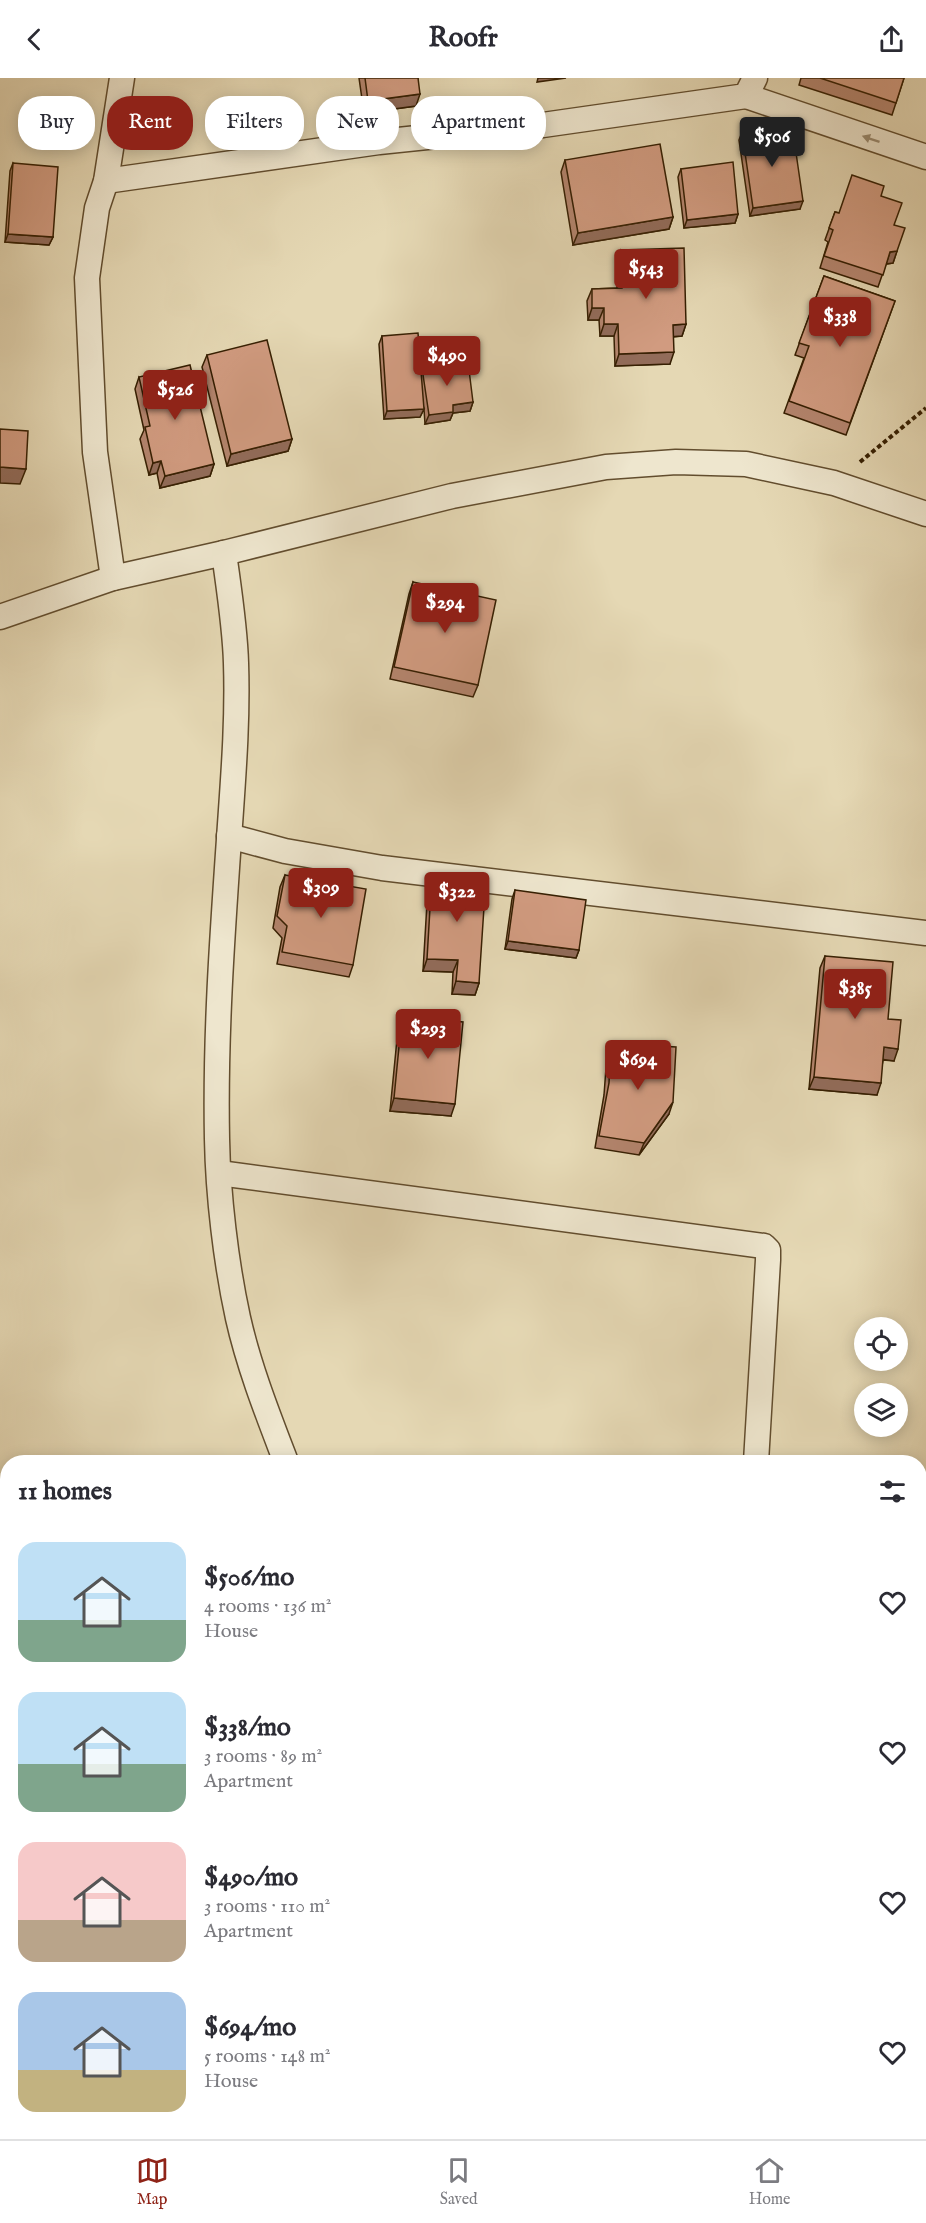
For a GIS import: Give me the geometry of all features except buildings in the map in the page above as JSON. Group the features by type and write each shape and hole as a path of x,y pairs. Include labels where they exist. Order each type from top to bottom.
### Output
{"street":[{"path":"113,578 95,452 87,278 97,208 106,181 122,78"},
{"path":"106,181 379,142 543,125 751,87 926,157"},
{"path":"0,617 113,578 452,496 606,467 676,462 746,464 834,483 926,514"},
{"path":"224,553 236,664 236,756 217,1019 219,1173 238,1318 262,1399 283,1455"},
{"path":"229,836 294,853 382,868 926,933"},
{"path":"219,1173 764,1246 768,1250 768,1260 756,1455"}],"path":[{"path":"834,483 926,408"}]}
